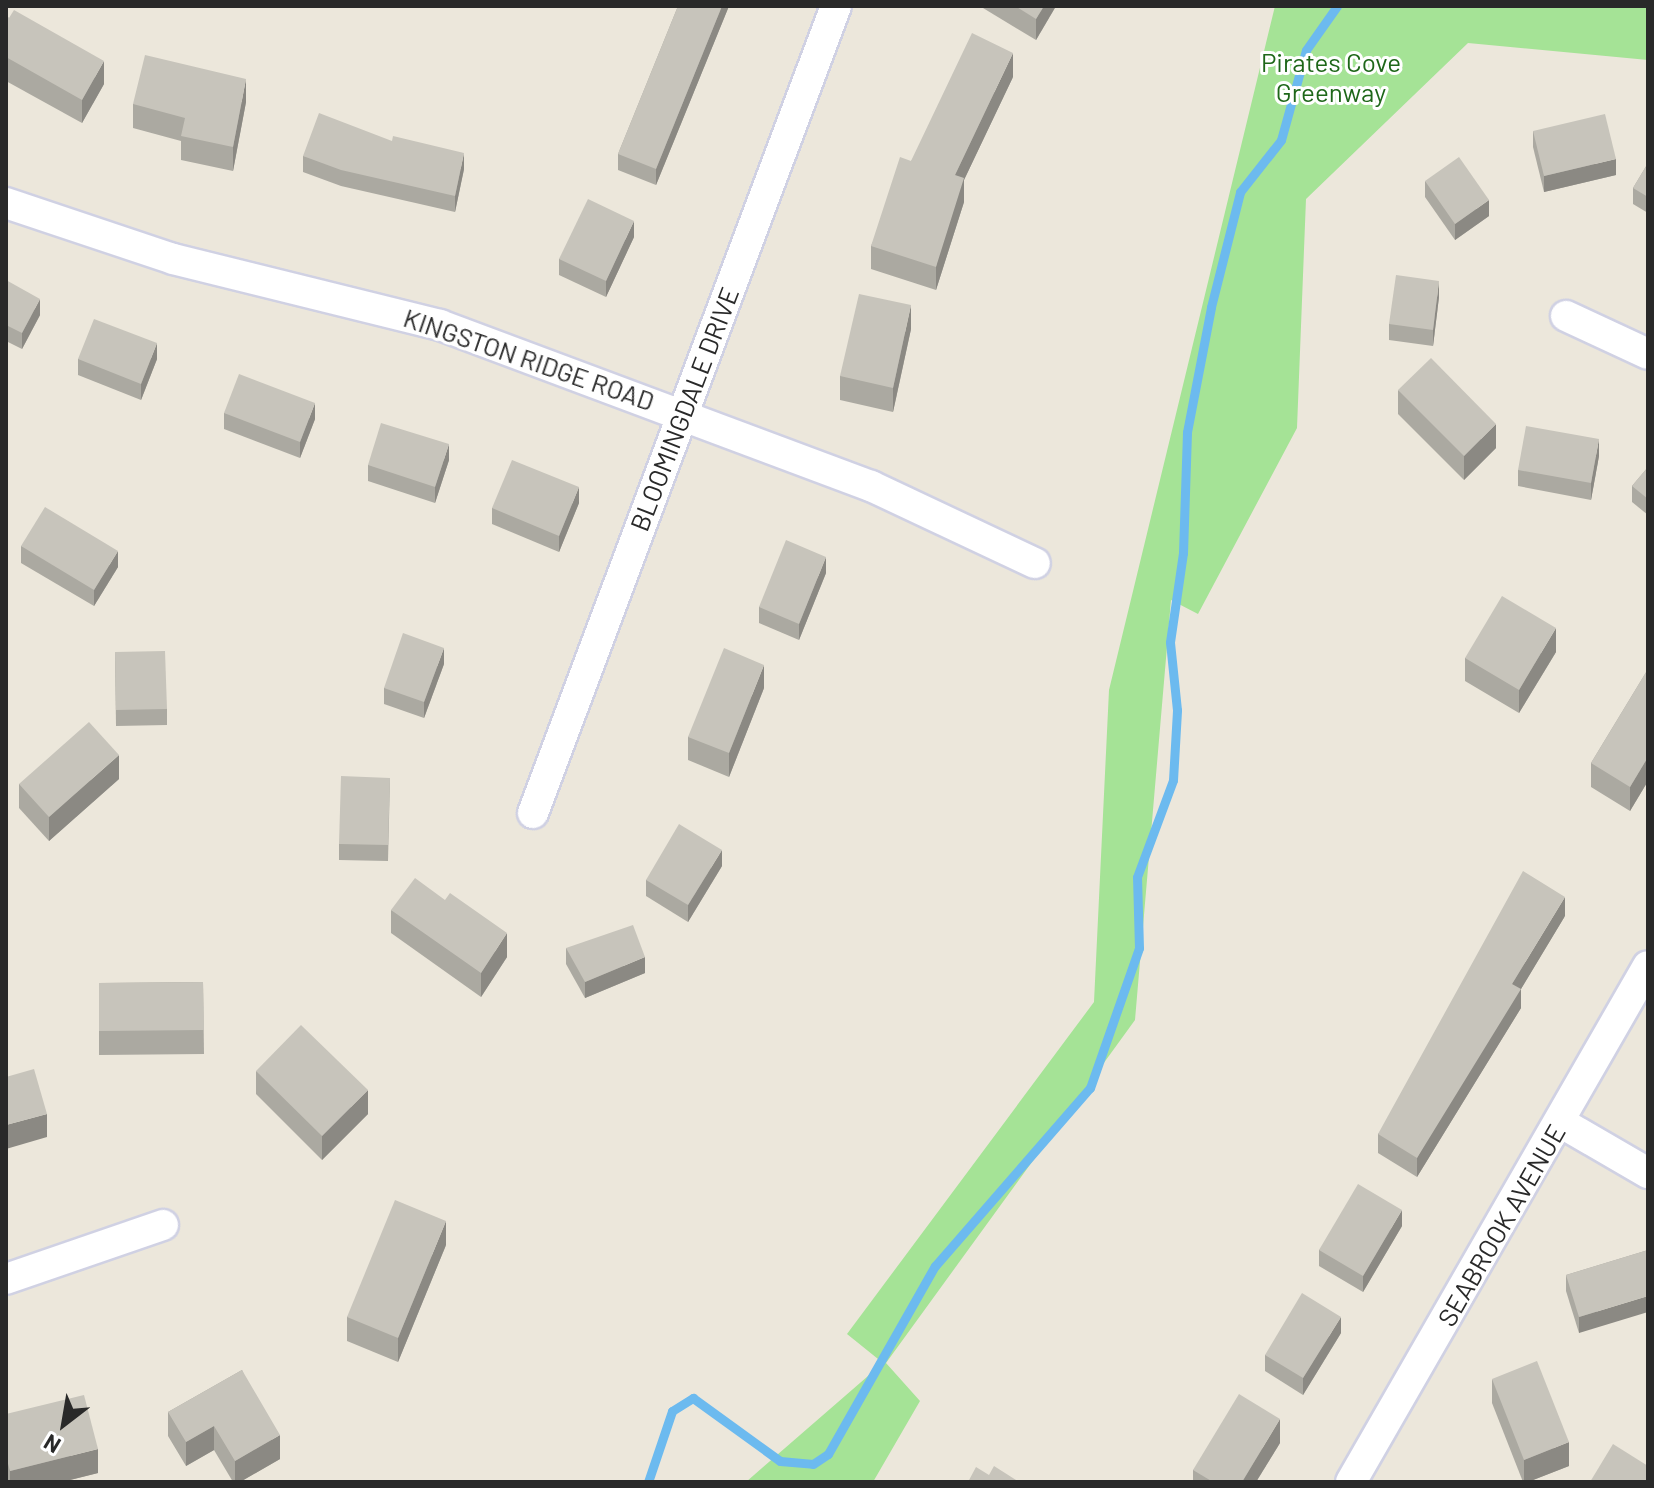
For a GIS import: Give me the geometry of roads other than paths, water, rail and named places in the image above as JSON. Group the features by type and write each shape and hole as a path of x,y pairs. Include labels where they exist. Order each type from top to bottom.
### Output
{"street":[{"name":"BLOOMINGDALE DRIVE","path":"533,813 836,6"},
{"name":"KINGSTON RIDGE ROAD","path":"6,203 159,255 440,325 683,412 871,486 1035,563"},
{"path":"1566,316 1648,354"},
{"name":"SEABROOK AVENUE","path":"1358,1480 1648,966"},
{"path":"1560,1122 1648,1173"},
{"path":"6,1279 163,1225"}],"waterway":[{"path":"648,1482 672,1411 693,1398 780,1461 813,1464 828,1454 935,1266 1090,1088 1139,948 1137,877 1173,780 1177,710 1170,642 1183,553 1187,432 1211,307 1240,192 1281,140 1306,50 1337,6"}],"park label":[{"name":"Pirates Cove Greenway","path":"1331,77"}]}
